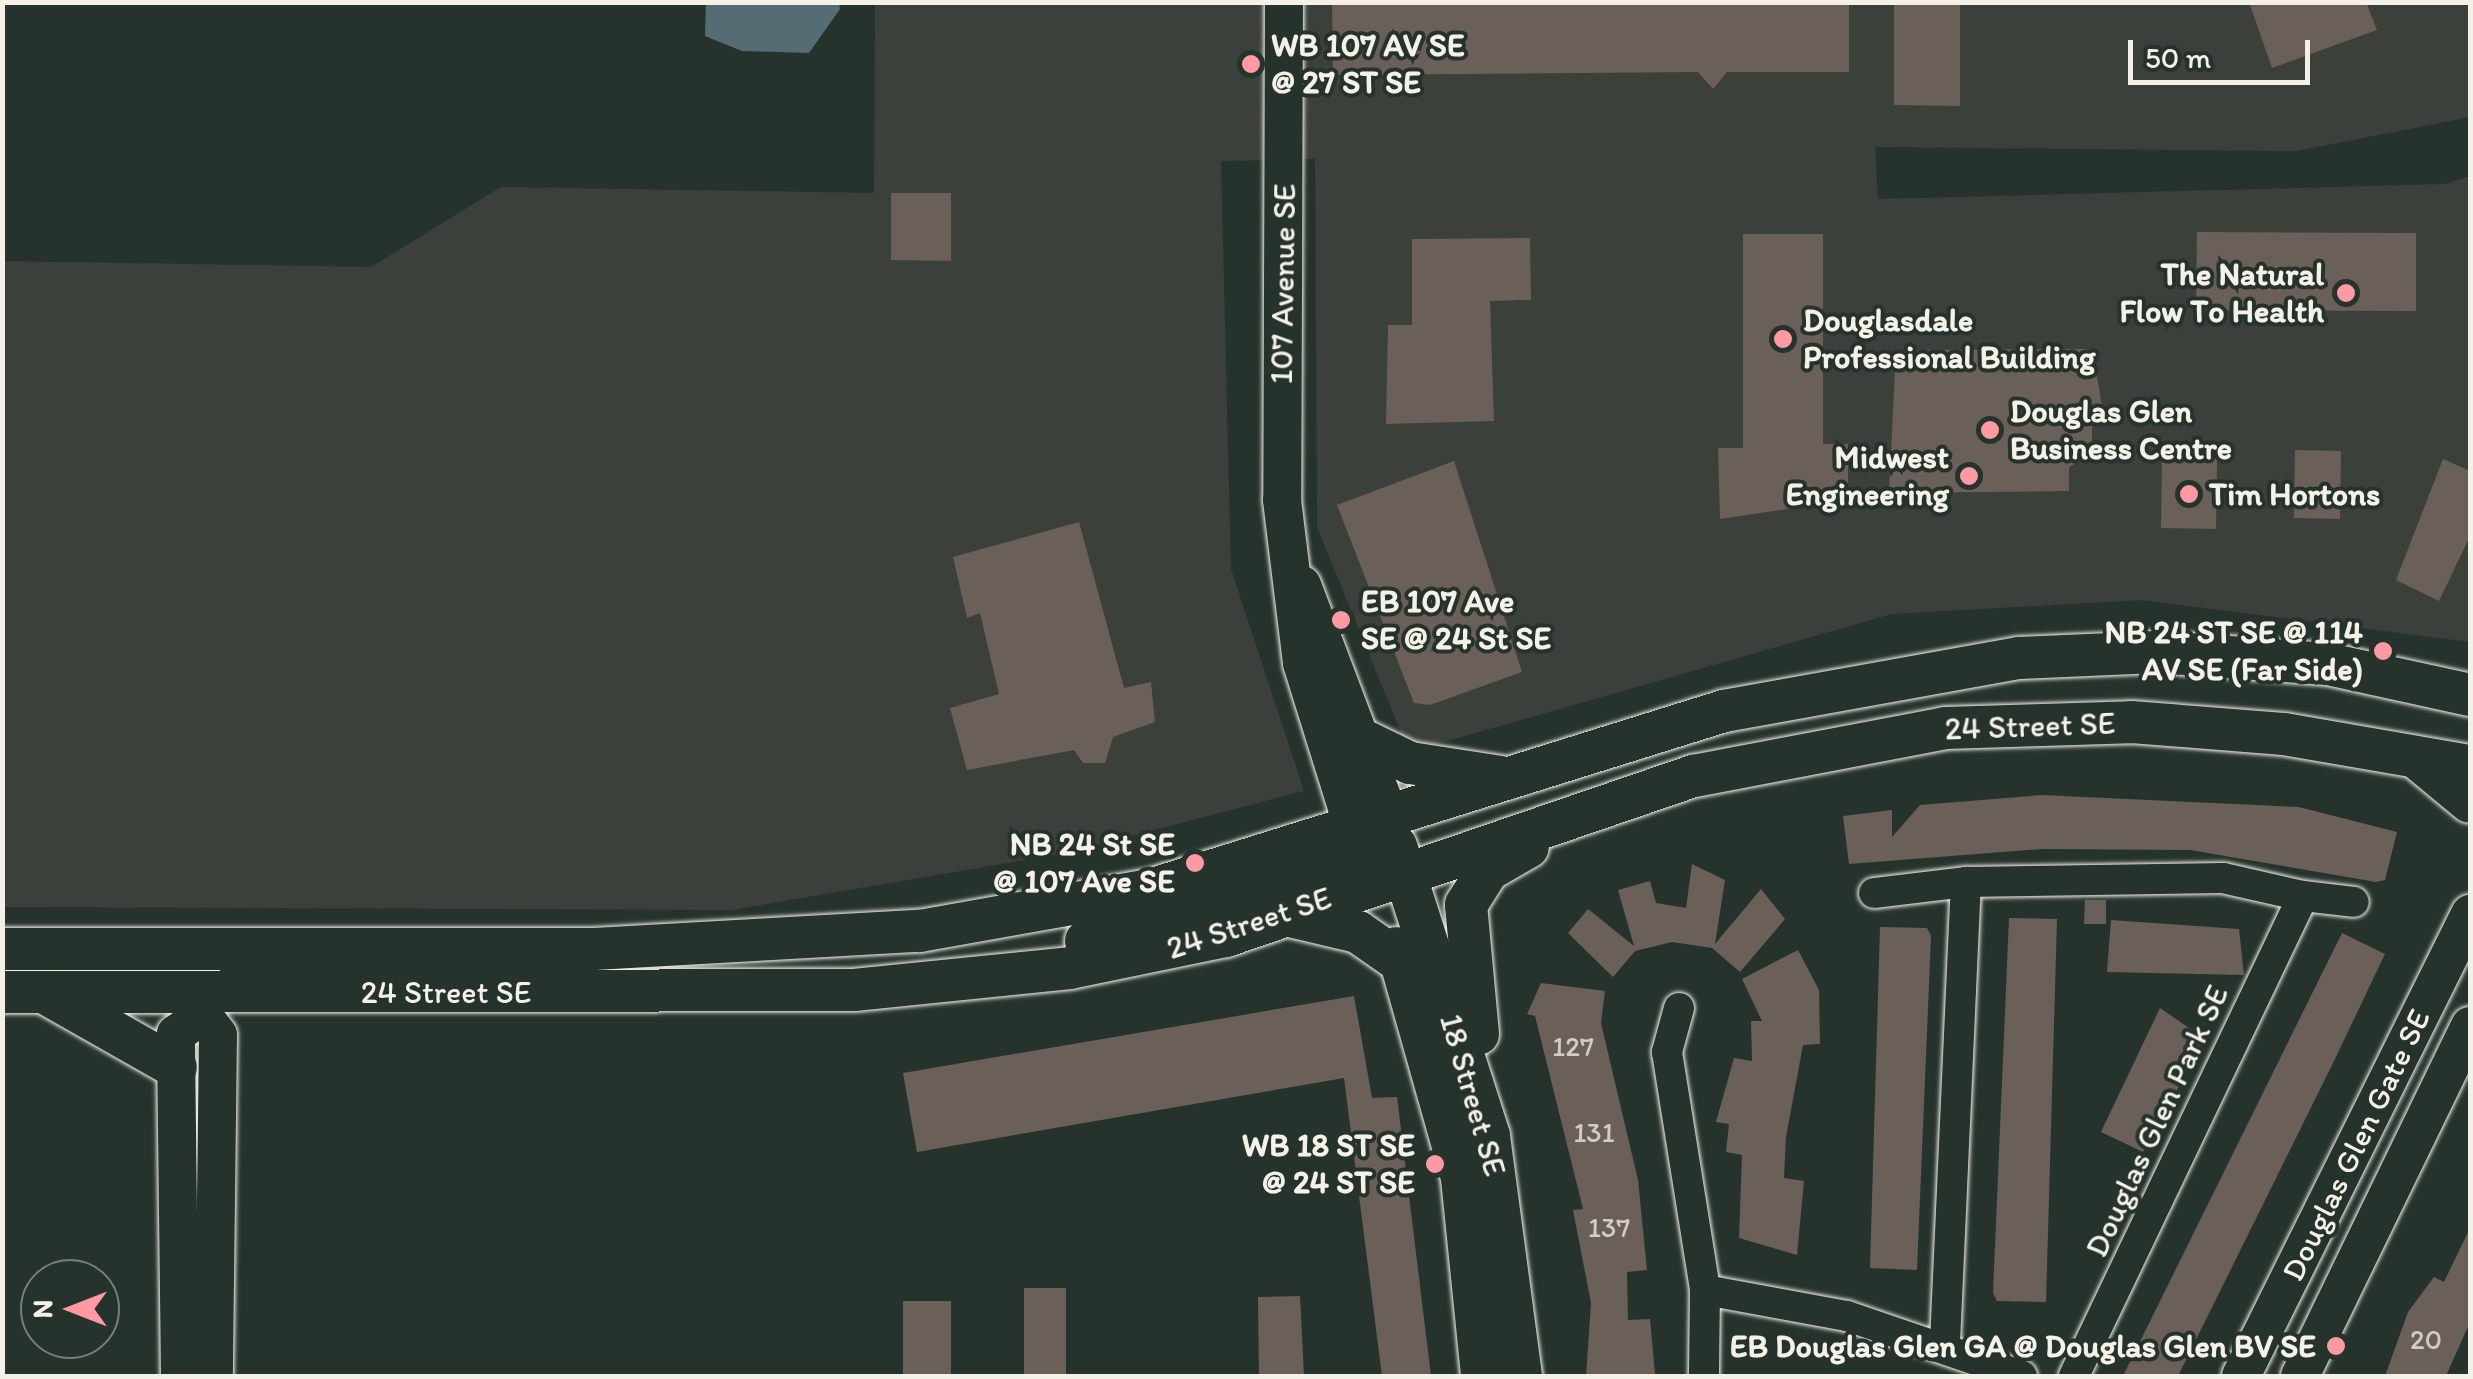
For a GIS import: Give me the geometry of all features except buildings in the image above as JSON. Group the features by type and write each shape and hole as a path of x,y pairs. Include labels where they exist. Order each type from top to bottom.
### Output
{"main road":[{"name":"24 Street SE","path":"23,992 203,1003 824,990 985,978 1154,954 1286,915 1377,852 1511,778 1724,711 2019,658 2157,652 2328,664 2470,694"},
{"name":"24 Street SE","path":"2,949 809,943 1067,909 1377,852 1608,806 1769,756 1945,728 2131,722 2410,752 2470,766"},
{"path":"1367,742 1448,774 1511,778"},
{"path":"2410,752 2470,802"},
{"path":"1473,1074 1480,1042 1463,946 1473,888 1488,870 1608,806"},
{"path":"985,978 1031,956 1377,852"},
{"name":"18 Street SE","path":"1377,852 1402,962 1462,1178 1482,1376"},
{"name":"18 Street SE","path":"1377,852 1473,1074 1508,1228 1520,1376"},
{"path":"1286,915 1358,932 1402,962"},
{"path":"23,992 176,1067"}],"street":[{"name":"107 Avenue SE","path":"1284,2 1282,500 1302,663 1377,852"},
{"name":"107 Avenue SE","path":"1292,564 1367,742 1377,852"},
{"path":"1874,893 1966,882 2223,878 2303,896 2354,902"},
{"path":"1945,1343 1966,882"},
{"name":"Douglas Glen Park SE","path":"2074,1376 2303,896"},
{"name":"Douglas Glen Gate SE","path":"2240,1376 2470,914"},
{"path":"180,1376 176,1034 203,1003 218,1035 214,1376"},
{"path":"1679,1008 1667,1052 1705,1290 1704,1376"},
{"name":"Douglas Glen Gate SE","path":"2300,1376 2470,1026"},
{"path":"1705,1290 1945,1343 2022,1376"}],"shaded area":[{"path":"875,3 2470,3 2470,117 2297,151 1875,147 1878,199 2446,184 2470,176 2470,642 2142,600 1892,614 1409,752 1317,527 1315,159 1221,161 1231,569 1304,791 1066,853 731,910 3,907 3,261 371,267 501,187 874,193"}],"water":[{"path":"706,2 839,2 840,9 809,53 742,51 705,36"}],"place":[{"name":"WB 107 AV SE @ 27 ST SE","path":"1251,64"},
{"name":"The Natural Flow To Health","path":"2346,293"},
{"name":"Douglasdale Professional Building","path":"1783,339"},
{"name":"Douglas Glen Business Centre","path":"1990,430"},
{"name":"Midwest Engineering","path":"1969,476"},
{"name":"Tim Hortons","path":"2189,494"},
{"name":"EB 107 Ave SE @ 24 St SE","path":"1341,620"},
{"name":"NB 24 ST SE @ 114 AV SE (Far Side)","path":"2383,651"},
{"name":"NB 24 St SE @ 107 Ave SE","path":"1195,863"},
{"name":"WB 18 ST SE @ 24 ST SE","path":"1435,1164"},
{"name":"EB Douglas Glen GA @ Douglas Glen BV SE","path":"2336,1346"}]}
